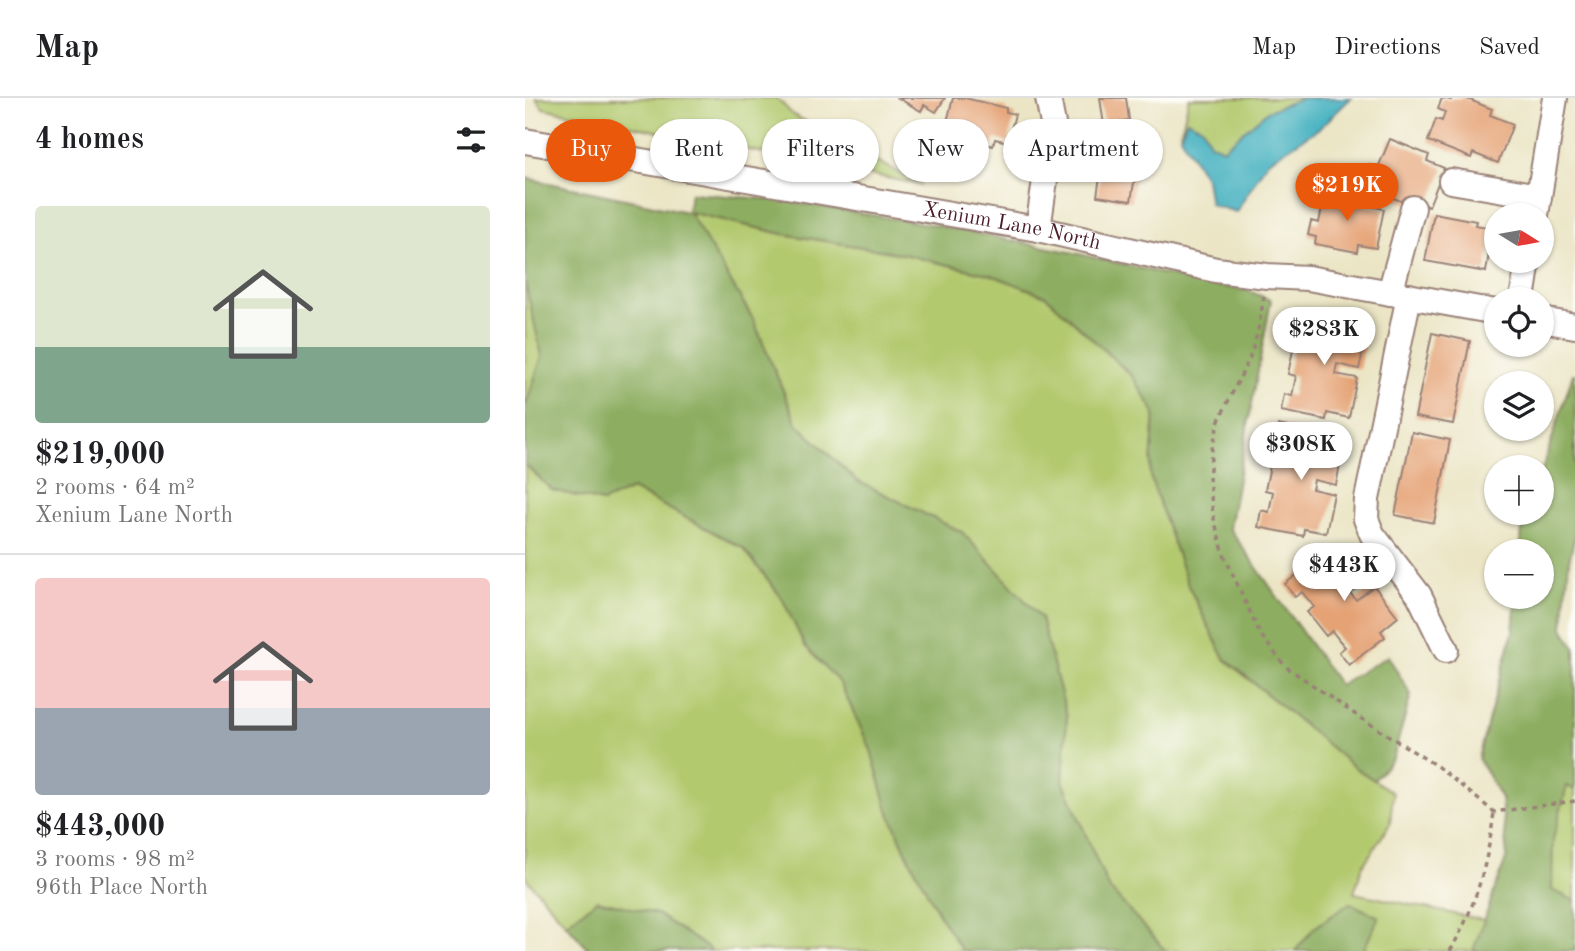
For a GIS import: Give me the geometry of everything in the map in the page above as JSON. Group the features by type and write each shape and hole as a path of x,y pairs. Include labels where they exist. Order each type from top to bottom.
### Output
{"street":[{"path":"1038,229 1053,124 1048,98"},
{"path":"1538,203 1555,98"},
{"name":"Xenium Lane North","path":"525,141 1038,229 1216,270 1308,278 1484,310"},
{"path":"1451,181 1527,203"},
{"path":"1413,208 1366,519 1372,534 1419,596 1447,650"},
{"path":"1554,322 1575,326"}],"path":[{"path":"1266,276 1258,331 1250,357 1219,419 1209,478 1213,514 1224,555 1260,634 1285,666 1439,767 1494,812 1575,801"},
{"path":"1450,951 1474,904 1483,878 1494,812"}],"green space":[{"path":"536,98 777,98 792,114 801,119 762,119 762,153 748,150 748,119 650,119 650,130 636,127 636,119 597,119 543,108"},
{"path":"1189,98 1303,98 1268,111 1223,149 1210,143 1202,127 1187,121 1180,136"},
{"path":"879,162 893,170 893,179 879,176"},
{"path":"525,178 687,212 691,193 778,200 934,225 1075,253 1211,285 1246,290 1271,300 1229,528 1339,685 1388,656 1411,695 1393,758 1374,780 1354,767 1224,658 1188,585 1150,476 1155,413 1132,376 1046,296 992,275 898,253 783,234 689,212 753,319 797,424 857,481 962,532 1041,618 1067,716 1063,781 1108,887 1166,951 962,951 908,856 888,810 871,750 840,683 805,646 782,598 743,548 632,489 603,502 552,490 525,464 525,408 542,356 525,282"},
{"path":"688,212 783,234 898,253 992,275 1046,296 1132,376 1155,413 1150,476 1188,585 1224,658 1354,767 1393,793 1390,824 1362,867 1354,893 1502,924 1575,710 1575,951 590,951 525,877 525,464 552,490 602,502 632,489 743,548 782,598 805,646 840,683 871,750 883,792 1086,835 1063,781 1067,716 962,532 857,481 797,424 753,319"},
{"path":"525,282 542,356 525,408"},
{"path":"1575,374 1575,536 1569,561 1563,628 1575,648 1575,790 1567,786 1553,839 1552,890 1575,901 1575,951 1473,951 1507,856 1501,798 1478,758 1513,632 1515,609 1554,609 1554,539 1521,539 1524,525 1554,525 1554,455 1547,455 1551,441 1554,441 1554,433"},
{"path":"597,900 657,914 712,951 590,951 566,924"},
{"path":"1350,903 1379,917 1363,951 1295,951 1314,928"}],"water":[{"path":"1303,98 1351,98 1321,127 1267,162 1236,212 1210,204 1206,179 1180,136 1187,120 1202,127 1210,143 1223,149 1268,111"}],"building":[{"path":"898,98 945,98 936,112 924,105 921,111"},
{"path":"953,98 965,98 1006,108 1006,112 1015,114 1014,119 1003,119 1003,141 995,139 993,146 989,145 989,119 948,119"},
{"path":"1100,98 1126,98 1129,119 1103,119"},
{"path":"1442,98 1465,98 1492,109 1490,115 1513,124 1498,163 1473,153 1471,158 1428,141 1436,119 1442,121 1445,112 1438,109"},
{"path":"1390,139 1429,155 1427,161 1444,168 1429,206 1410,199 1408,204 1369,188 1372,180 1365,178 1370,165 1378,168"},
{"path":"1099,182 1134,182 1131,201 1097,196"},
{"path":"1325,192 1366,200 1365,205 1384,209 1376,248 1358,245 1357,252 1315,244 1316,237 1308,235 1311,221 1319,223"},
{"path":"1434,213 1476,221 1475,225 1484,226 1484,272 1425,261"},
{"path":"1301,310 1346,319 1345,324 1368,329 1359,369 1337,364 1335,374 1357,378 1349,418 1327,413 1326,420 1281,411 1284,394 1292,396 1296,376 1288,374 1294,345 1302,347 1306,327 1298,325"},
{"path":"1432,333 1470,341 1453,424 1415,417"},
{"path":"1278,425 1323,434 1322,440 1344,444 1336,485 1314,480 1312,489 1334,494 1326,533 1304,529 1303,536 1258,527 1261,510 1269,512 1273,492 1265,490 1271,461 1279,462 1283,443 1275,441"},
{"path":"1412,432 1450,440 1434,523 1395,515"},
{"path":"1343,546 1368,578 1350,593 1356,600 1374,586 1398,617 1381,631 1385,637 1349,665 1339,652 1345,647 1332,631 1326,636 1307,612 1314,607 1302,592 1295,597 1285,584 1321,556 1325,560"}]}
